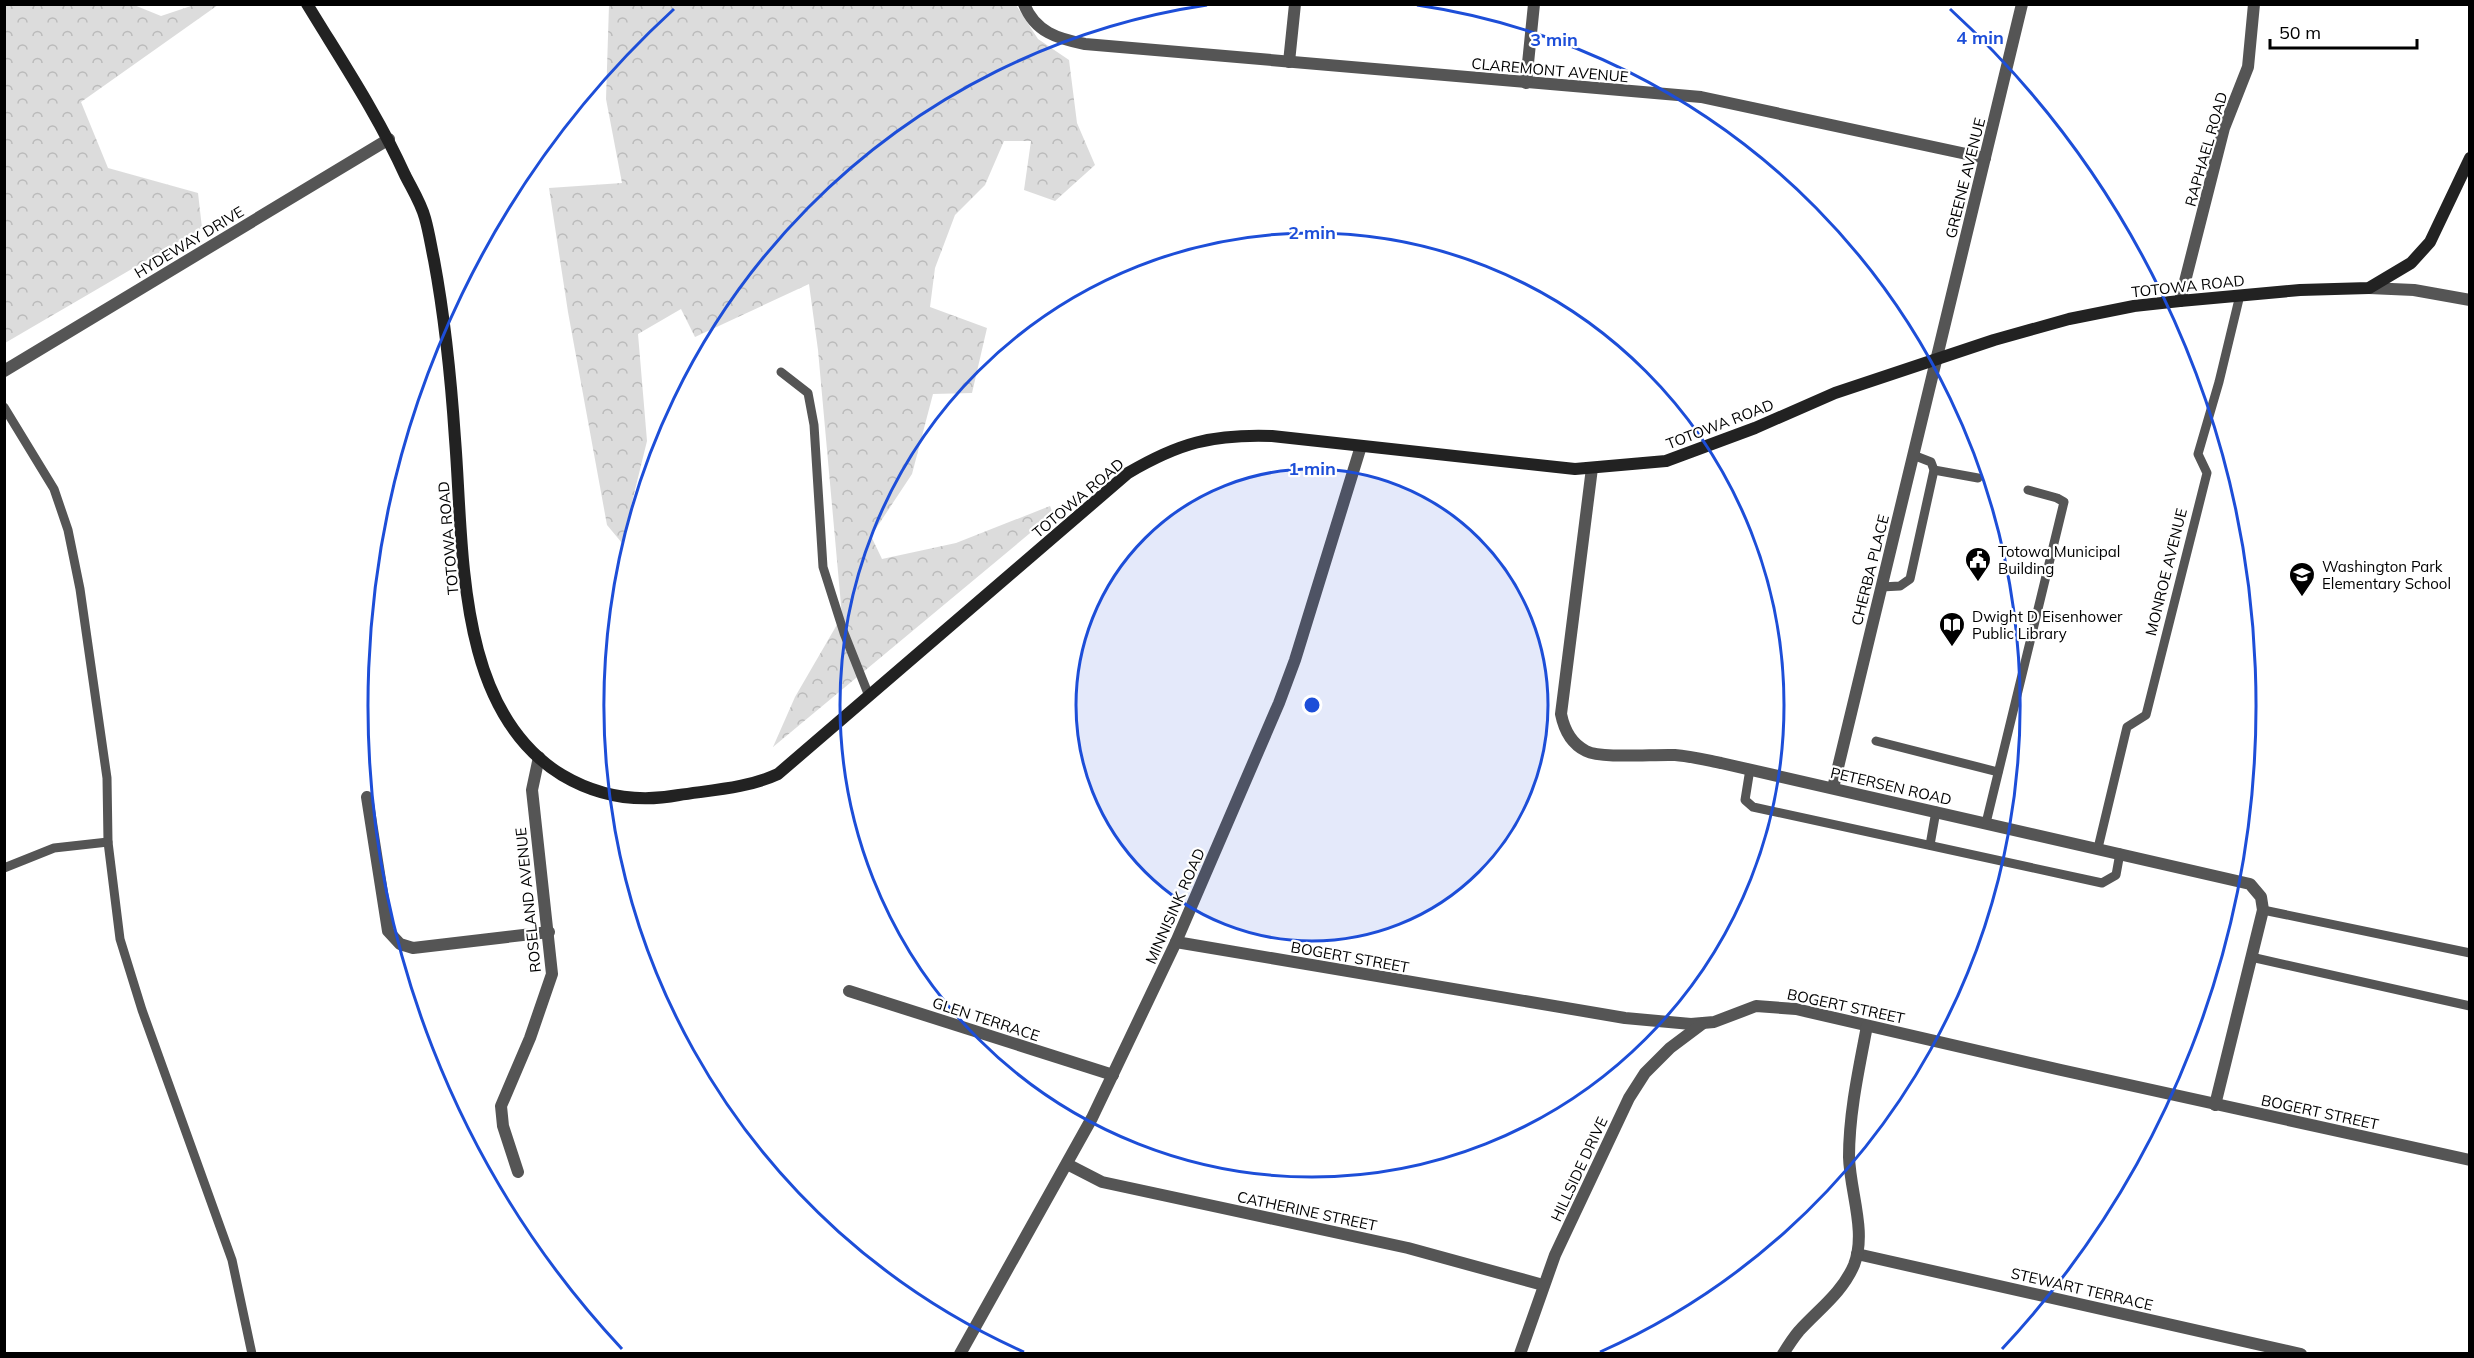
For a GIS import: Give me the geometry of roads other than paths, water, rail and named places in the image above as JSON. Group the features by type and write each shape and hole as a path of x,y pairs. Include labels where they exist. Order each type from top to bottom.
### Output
{"main road":[{"name":"TOTOWA ROAD","path":"307,4 389,139 425,217 442,300 455,439 462,563 473,627 482,663 496,700 510,726 551,768 577,784 602,794 629,798 661,799 761,781 778,774 1128,473 1161,453 1205,440 1236,435 1575,469 1666,461 1755,428 1835,393 1936,359 2069,319 2134,306 2180,301 2240,295 2369,288 2411,263 2430,242 2469,158"}],"street":[{"name":"CLAREMONT AVENUE","path":"1024,4 1037,27 1066,40 1108,46 1701,97 1985,158"},
{"path":"1289,62 1295,4"},
{"path":"1526,83 1534,4"},
{"name":"GREENE AVENUE","path":"1936,359 2022,4"},
{"name":"RAPHAEL ROAD","path":"2180,301 2224,128 2248,66 2254,4"},
{"name":"HYDEWAY DRIVE","path":"4,371 389,139"},
{"path":"2369,288 2414,290 2469,300"},
{"name":"CHERBA PLACE","path":"1833,788 1936,359"},
{"name":"MINNISINK ROAD","path":"960,1353 1067,1164 1113,1075 1176,942 1292,671 1361,446"},
{"name":"PETERSEN ROAD","path":"1592,468 1561,714 1564,729 1572,740 1586,751 1600,755 1673,755 1750,769 2121,853 2250,884 2261,897 2263,910"},
{"name":"ROSELAND AVENUE","path":"518,1172 503,1126 501,1106 534,1027 552,974 532,790 539,757"},
{"path":"367,797 388,931 400,944 413,948 549,932"},
{"path":"2216,1105 2263,910"},
{"name":"BOGERT STREET","path":"1176,942 1625,1018 1691,1024 1714,1022 1756,1006 1774,1006 2469,1160"},
{"name":"GLEN TERRACE","path":"849,991 1113,1075"},
{"name":"HILLSIDE DRIVE","path":"1520,1353 1555,1255 1629,1098 1646,1073 1670,1048 1703,1023"},
{"path":"1783,1353 1798,1332 1829,1303 1846,1282 1857,1254 1860,1242 1849,1155 1856,1082 1867,1026"},
{"name":"CATHERINE STREET","path":"1067,1164 1102,1182 1408,1248 1543,1285"},
{"name":"STEWART TERRACE","path":"1857,1254 2265,1350 2301,1353"}],"lane":[{"name":"MONROE AVENUE","path":"2098,848 2127,727 2146,715 2207,473 2198,454 2219,382 2240,295"},
{"path":"780,372 808,393 814,425 823,567 844,633 869,696"},
{"path":"4,407 54,489 68,530 80,589 107,778 108,842 120,939 142,1010 232,1260 252,1353"},
{"path":"1881,587 1899,586 1910,579 1934,470 1931,462 1913,455"},
{"path":"1934,470 1978,478"},
{"path":"1986,823 2064,502 2028,490"},
{"path":"1876,741 1998,772"},
{"path":"1750,769 1745,800 1753,807 2102,883 2116,875 2121,853"},
{"path":"1930,845 1936,811"},
{"path":"4,868 54,848 108,842"},
{"path":"2263,910 2469,953"},
{"path":"2251,957 2469,1006"}],"place":[{"name":"Totowa Municipal Building","path":"1978,583"},
{"name":"Washington Park Elementary School","path":"2302,598"},
{"name":"Dwight D Eisenhower Public Library","path":"1952,648"}]}
